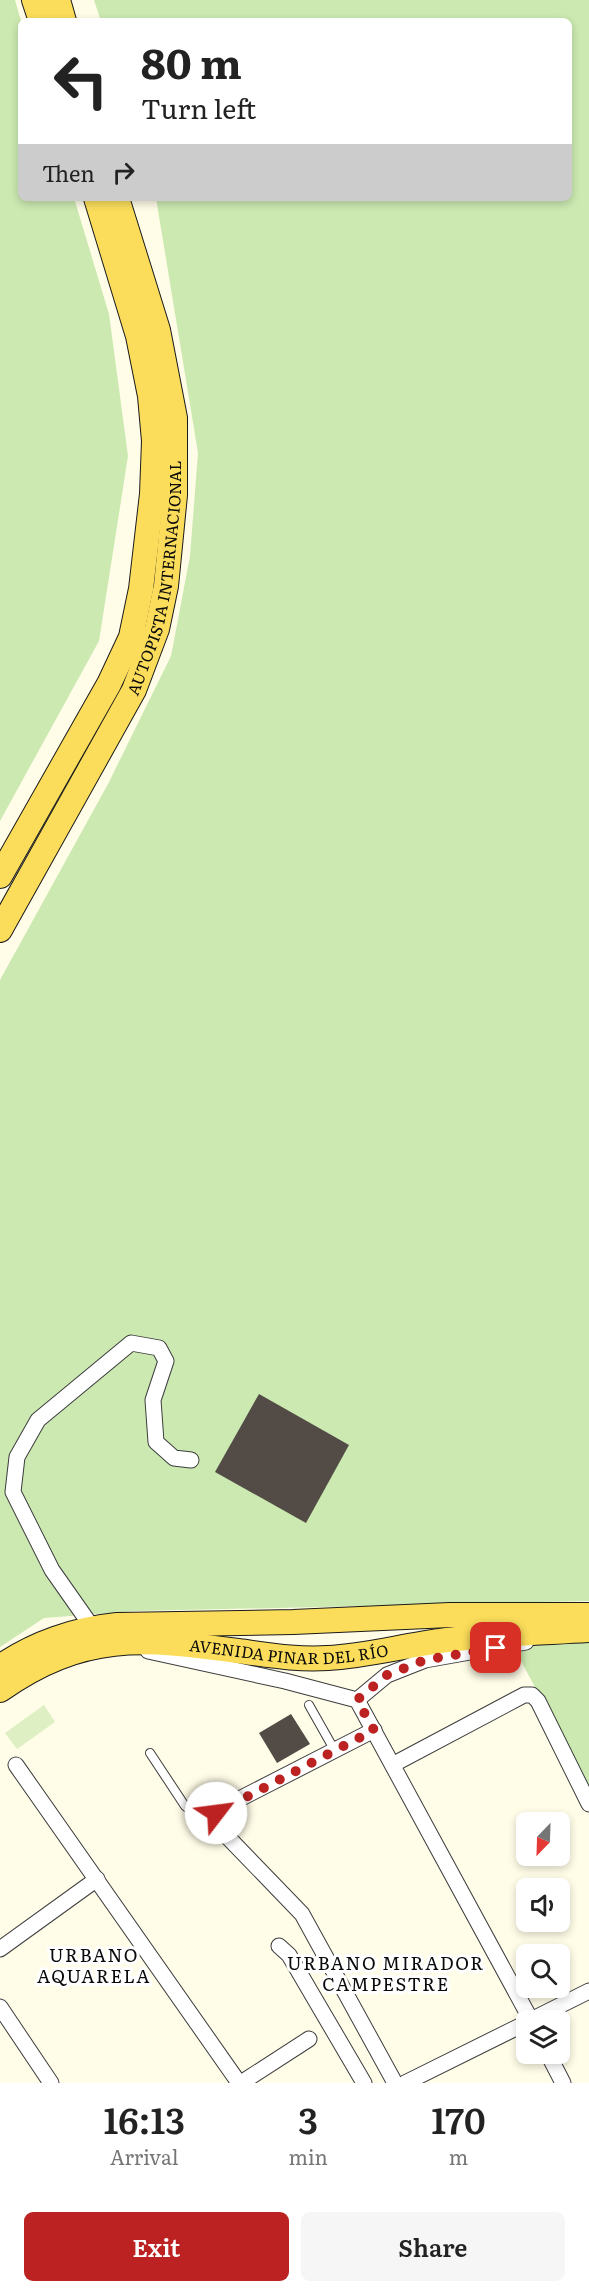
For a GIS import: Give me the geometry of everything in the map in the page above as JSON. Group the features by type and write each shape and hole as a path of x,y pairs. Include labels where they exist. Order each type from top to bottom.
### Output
{"main road":[{"path":"34,0 40,18"},
{"path":"58,0 63,18"},
{"name":"AUTOPISTA INTERNACIONAL","path":"0,876 109,684 131,637 141,590 154,461 150,396 135,325 97,201"},
{"name":"AUTOPISTA INTERNACIONAL","path":"0,930 134,690 157,629 166,586 175,484 175,418 158,330 118,201"},
{"name":"AVENIDA PINAR DEL RÍO","path":"0,1667 23,1651 97,1636 293,1622 450,1615 589,1615"},
{"path":"358,1620 345,1626 340,1638 346,1651 360,1654"},
{"path":"293,1622 304,1627 309,1644 303,1654 293,1659"},
{"name":"AVENIDA PINAR DEL RÍO","path":"0,1690 97,1636 200,1646 293,1659 360,1654 504,1634 589,1630"}],"street":[{"path":"191,1460 174,1458 156,1442 153,1400 166,1361 159,1348 131,1343 38,1420 17,1457 12,1492 52,1570 97,1636 357,1700 394,1764 526,2010"},
{"path":"357,1700 387,1675 425,1660 519,1644 555,1632"},
{"path":"394,1764 524,1695 532,1695 538,1701 589,1804"},
{"path":"374,1730 220,1809 214,1817 218,1827 307,1921 395,2083"},
{"path":"16,1765 240,2083 309,2039"},
{"path":"0,1949 97,1879"},
{"path":"279,1946 288,1955 364,2083"},
{"path":"551,2010 589,1991"},
{"path":"0,2007 51,2083"},
{"path":"405,2083 516,2028"},
{"path":"553,2064 563,2083"}],"lane":[{"path":"309,1705 334,1751"},
{"path":"150,1753 185,1806 193,1812 214,1817"}],"green space":[{"path":"0,0 15,0 20,18 18,18 18,201 75,201 109,314 128,456 99,641 0,821"},
{"path":"94,0 589,0 589,1601 136,1611 44,1618 0,1647 0,980 108,784 171,656 190,556 198,453 156,201 572,201 572,18 100,18"},
{"path":"589,1634 589,1788 514,1648"},
{"path":"44,1705 55,1722 17,1749 5,1733"}],"building":[{"path":"259,1394 349,1445 306,1523 215,1472"},
{"path":"291,1714 310,1744 277,1763 259,1733"}],"district":[{"name":"URBANO AQUARELA","path":"94,1966"},
{"name":"URBANO MIRADOR CAMPESTRE","path":"386,1974"}],"route":[{"path":"216,1813 374,1730 357,1700 387,1675 425,1660 496,1648"}]}
